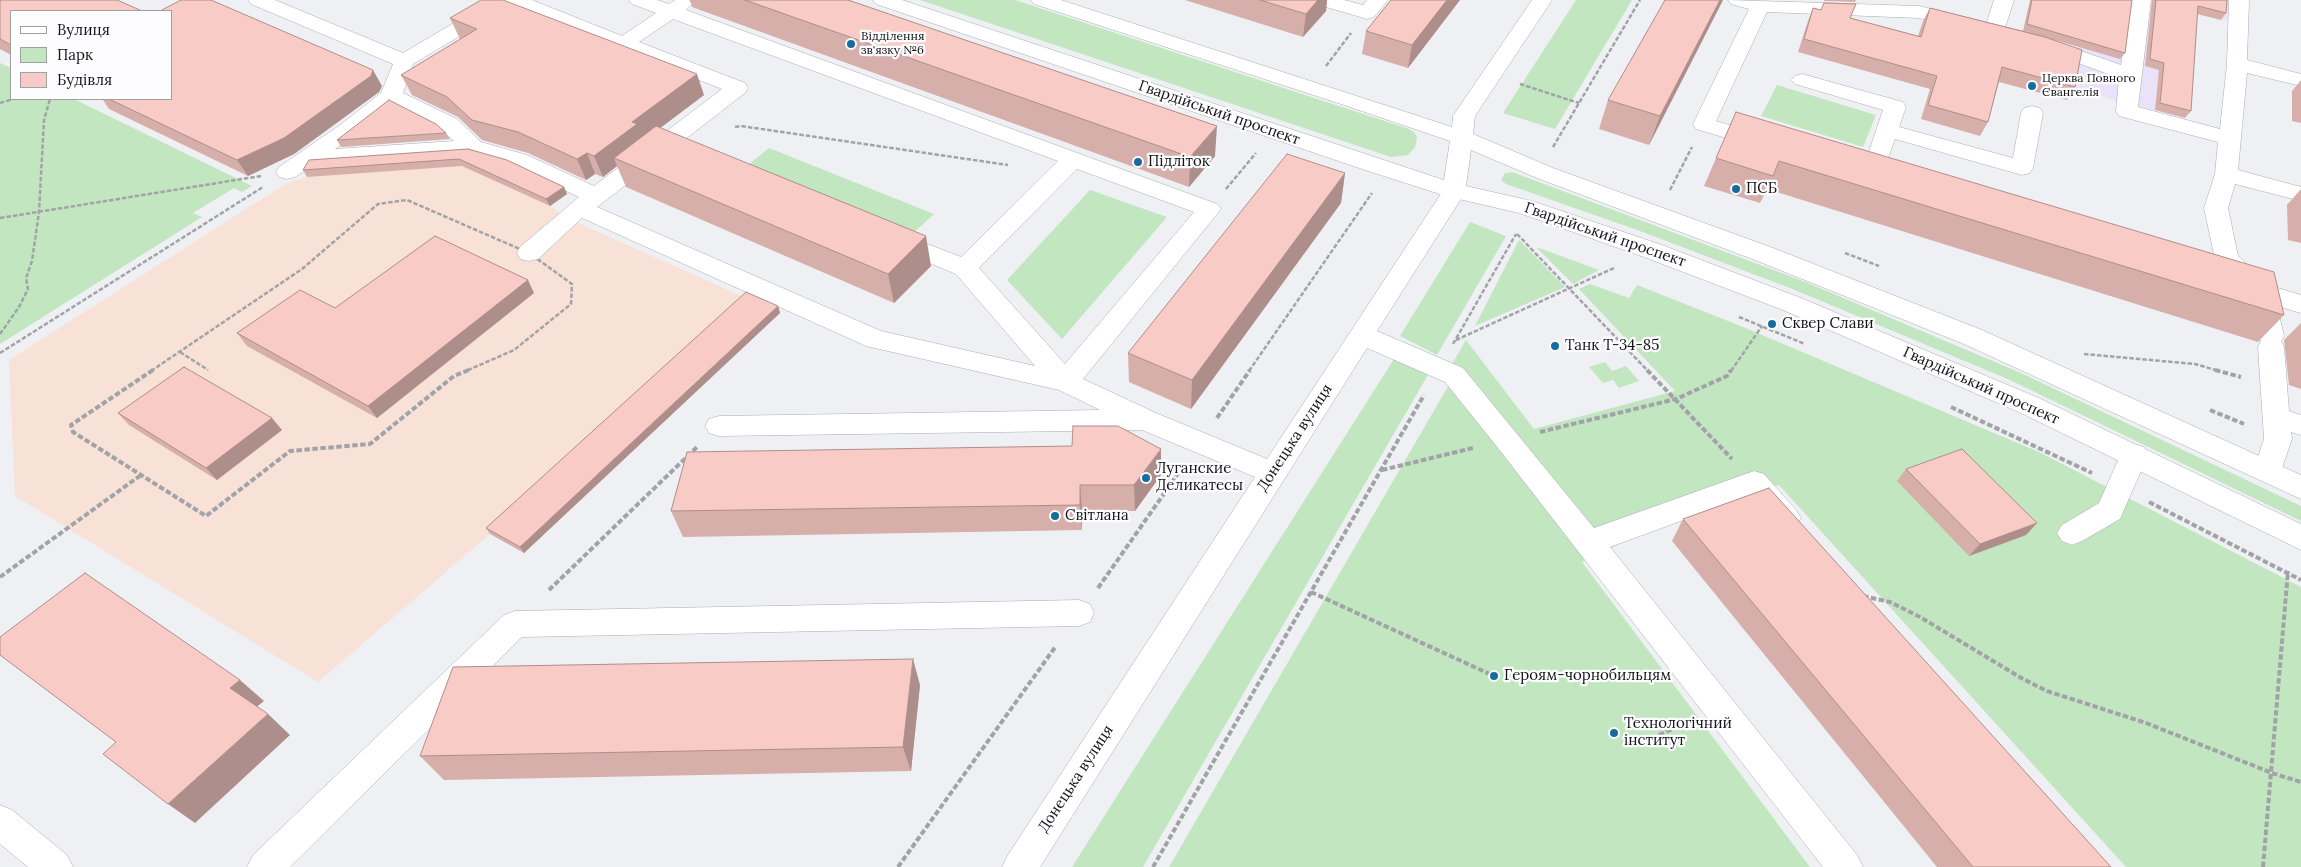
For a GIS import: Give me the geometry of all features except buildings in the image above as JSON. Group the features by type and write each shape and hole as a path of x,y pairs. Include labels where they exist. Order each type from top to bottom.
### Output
{"main road":[{"path":"258,0 404,61"},
{"path":"287,172 391,96 404,61 506,0"},
{"path":"514,0 737,88 587,202 529,253"},
{"path":"639,0 679,6 1073,159 1209,209 1065,382"},
{"name":"Гвардійський проспект","path":"883,0 1454,191 1524,206 1724,278 1792,304 2031,406 2301,538"},
{"path":"1041,0 1349,99 1462,138 1545,173 1764,254 1973,337 2301,488"},
{"path":"1323,0 1372,6"},
{"name":"Донецька вулиця","path":"1020,867 1454,191 1464,116 1542,0"},
{"path":"1738,0 1761,3 1872,5 1919,12 2011,36 2130,75"},
{"path":"2004,0 2011,36"},
{"path":"2141,0 2130,75 2127,111 2230,138"},
{"path":"2239,0 2237,64 2230,138 2226,174 2216,208 2227,259 2262,292 2271,341 2275,387 2289,421 2278,439 2267,471"},
{"path":"1761,3 1704,124 1788,150"},
{"path":"625,43 679,6"},
{"path":"2237,64 2301,80"},
{"path":"1802,80 1895,107 1872,175"},
{"path":"391,96 449,124 473,147"},
{"path":"1888,130 2022,168 2032,113"},
{"path":"664,144 691,155"},
{"path":"308,158 473,147 519,160 587,202 875,339 1065,382 1146,420 1273,472"},
{"path":"965,268 1073,159"},
{"path":"2226,174 2301,194"},
{"path":"874,230 965,268 1065,382"},
{"path":"2215,278 2301,304"},
{"path":"1362,335 1454,375 1508,440 1845,867"},
{"path":"719,426 1146,420"},
{"path":"2072,533 2110,511 2134,455"},
{"path":"1588,542 1754,482 1806,542"},
{"path":"265,867 515,624 1079,613"},
{"path":"0,822 54,867"}],"path":[{"path":"1553,147 1640,0"},
{"path":"1323,69 1372,6"},
{"path":"1491,75 1578,103"},
{"path":"0,334 19,307 28,289 26,278 32,261 39,212 44,120 50,100"},
{"path":"1670,190 1704,124"},
{"path":"732,128 741,126 1025,168 1055,176"},
{"path":"1209,209 1258,151"},
{"path":"0,218 287,172"},
{"path":"0,353 287,172"},
{"path":"898,867 1201,442 1374,191"},
{"path":"407,200 529,253 572,284 570,304 514,350 454,376 370,444 290,451 206,516 73,432 71,425 302,269 378,204 407,200"},
{"path":"1516,234 1525,237"},
{"path":"1516,234 1571,289 1754,482"},
{"path":"1153,867 1516,234"},
{"path":"1606,265 1622,271"},
{"path":"1454,341 1614,268"},
{"path":"1736,316 1809,345"},
{"path":"1381,470 1676,399 1727,376 1762,326"},
{"path":"180,352 208,370"},
{"path":"2080,353 2195,364 2275,387"},
{"path":"1942,403 2120,487 2301,580"},
{"path":"515,624 719,426"},
{"path":"0,577 141,475"},
{"path":"2263,867 2289,564"},
{"path":"1311,592 1494,676"},
{"path":"1860,595 1890,602 1920,617 2023,679 2048,691 2146,723 2272,773 2301,782"}],"shaded area":[{"path":"2086,0 2234,0 2233,22 2193,13 2185,118 2069,88"},
{"path":"462,166 550,206 567,218 748,299 490,534 318,682 15,496 9,360 287,183 307,177"}],"green space":[{"path":"920,0 1015,0 1409,129 1415,133 1417,138 1415,147 1408,155 1391,157"},
{"path":"1576,0 1632,0 1555,129 1503,113"},
{"path":"0,63 10,68 10,100 76,100 252,186 242,192 234,188 193,213 202,217 0,344"},
{"path":"1777,85 1876,115 1863,147 1761,116"},
{"path":"769,148 934,214 908,238 742,170"},
{"path":"1512,172 1803,281 2021,373 2301,506 2301,521 2010,380 1795,290 1640,231 1506,184 1501,180 1505,173"},
{"path":"1090,190 1167,217 1062,339 1007,280"},
{"path":"1470,222 1506,236 1437,355 1400,336"},
{"path":"1519,240 1565,287 1475,326"},
{"path":"1536,247 1599,270 1573,284"},
{"path":"1590,284 1629,298 1637,285 1743,327 2039,452 2301,587 2301,867 2126,867 1779,485 1638,535 1582,562 1810,867 1169,867 1450,383 1452,364 1466,340 1534,429 1675,391 1579,289"},
{"path":"1394,359 1429,373 1143,867 1072,867"},
{"path":"1605,362 1612,371 1626,366 1639,381 1619,388 1613,380 1603,383 1589,367"}],"place":[{"name":"Відділення зв'язку №6","path":"851,44"},
{"name":"Церква Повного Євангелія","path":"2032,86"},
{"name":"Підліток","path":"1138,162"},
{"name":"ПСБ","path":"1736,189"},
{"name":"Сквер Слави","path":"1772,324"},
{"name":"Танк Т-34-85","path":"1555,346"},
{"name":"Луганские Деликатесы","path":"1146,478"},
{"name":"Світлана","path":"1055,516"},
{"name":"Героям-чорнобильцям","path":"1494,676"},
{"name":"Технологічний інститут","path":"1614,733"}]}
